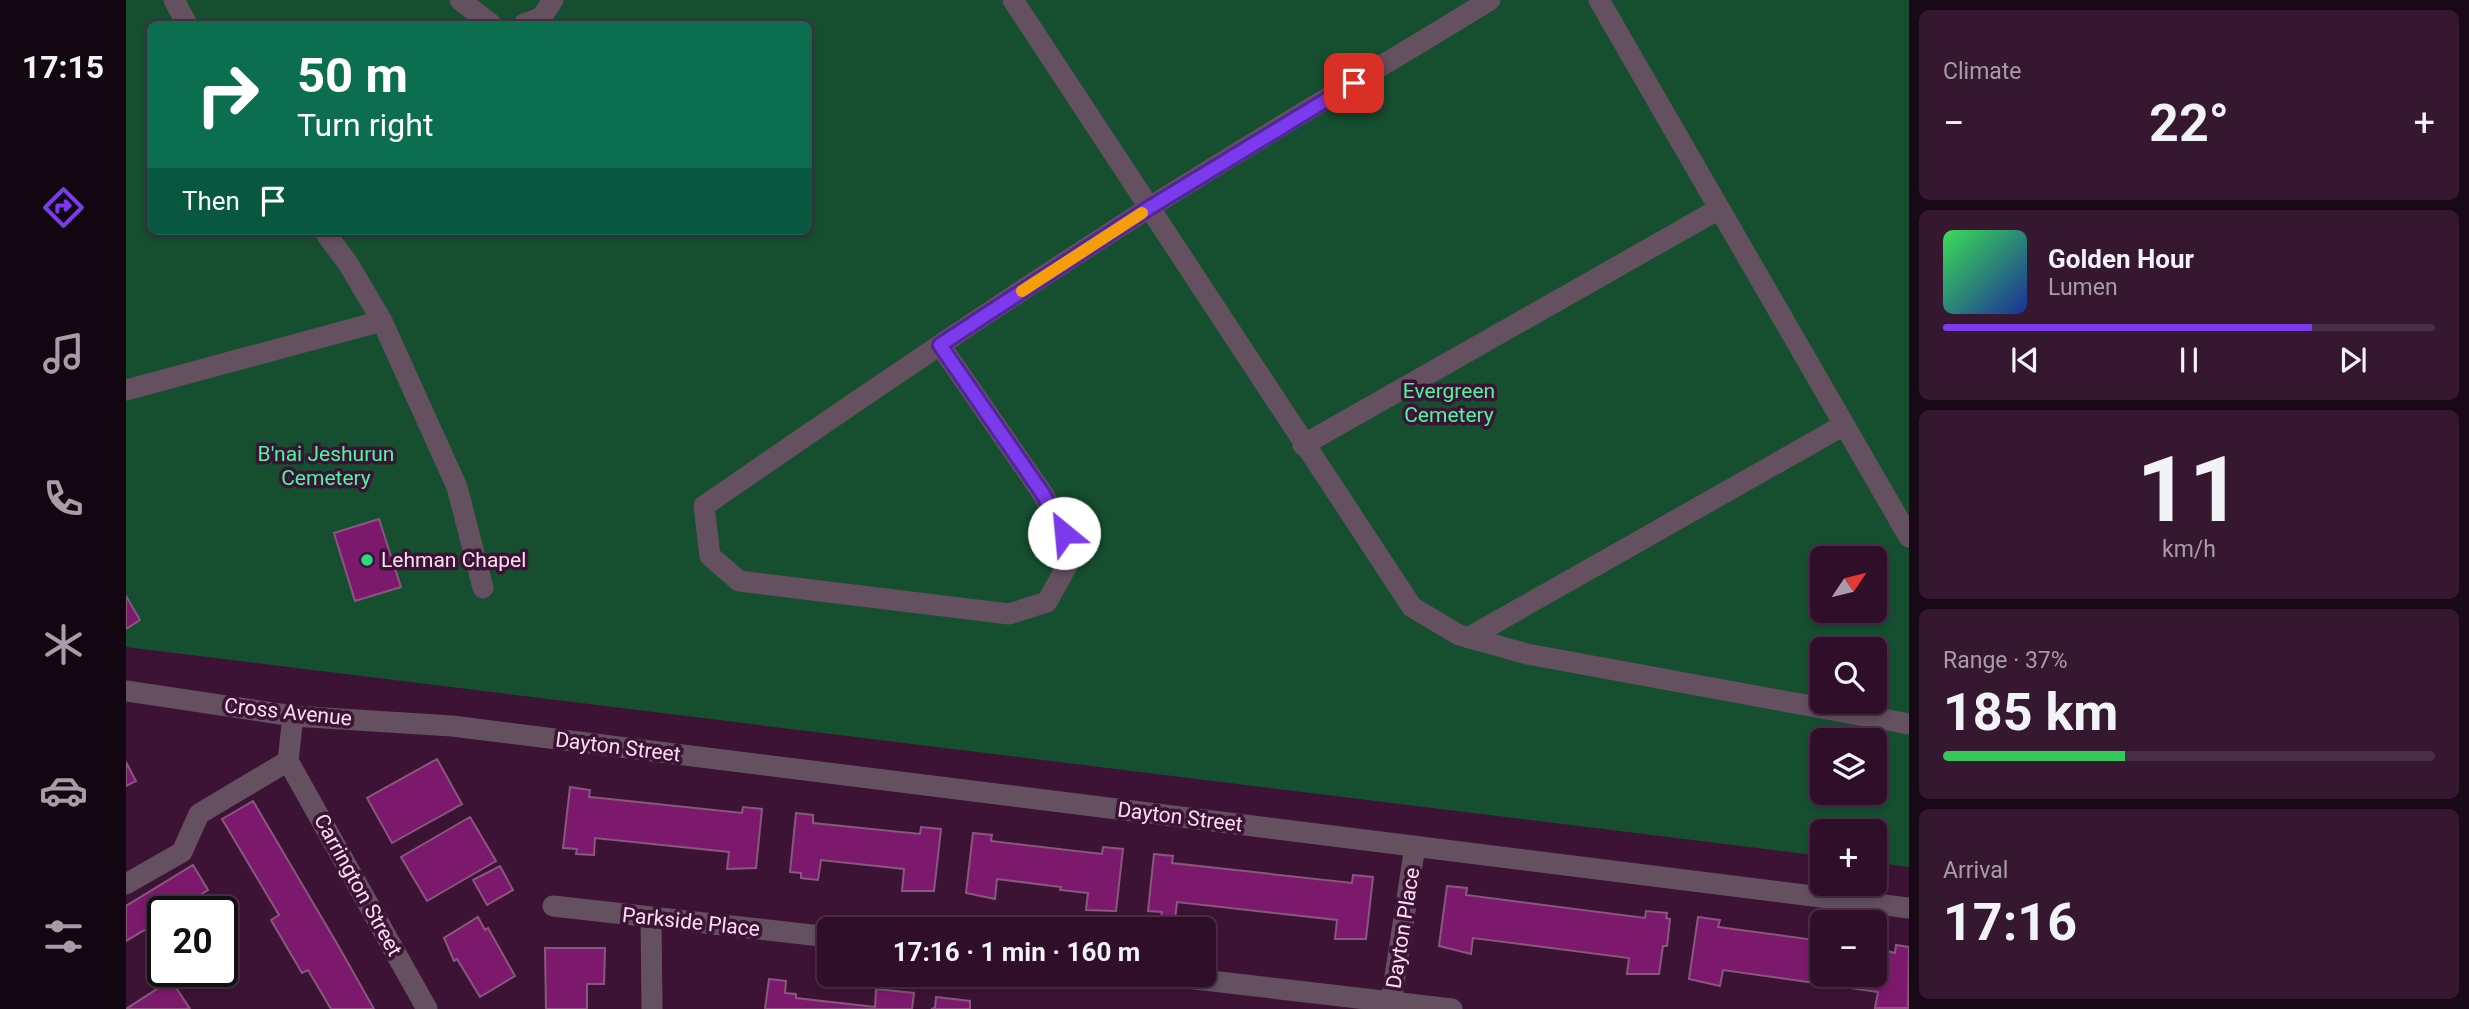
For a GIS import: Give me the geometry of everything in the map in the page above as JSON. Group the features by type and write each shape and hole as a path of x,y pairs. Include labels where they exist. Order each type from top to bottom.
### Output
{"street":[{"path":"174,0 185,21"},
{"path":"460,0 487,21"},
{"path":"532,21 541,18 553,0"},
{"path":"1013,0 1303,446 1412,607 1468,638 1527,654 1909,724"},
{"path":"940,345 1043,494 1074,553 1047,602 1009,614 739,581 710,556 704,506 940,345 1149,208 1490,0"},
{"path":"1599,0 1909,537"},
{"path":"1303,446 1720,209"},
{"path":"327,235 349,265 382,321 457,487 482,588"},
{"path":"126,390 382,321"},
{"path":"1468,638 1844,425"},
{"name":"Cross Avenue","path":"126,691 293,716 452,726"},
{"path":"126,884 182,852 199,814 288,761 293,716"},
{"name":"Dayton Street","path":"452,726 1909,908"},
{"name":"Carrington Street","path":"288,761 427,1009"},
{"name":"Dayton Place","path":"1391,1005 1415,846"},
{"name":"Parkside Place","path":"553,906 817,936"},
{"path":"651,917 652,1009"},
{"path":"1216,982 1391,1005 1452,1009"}],"green space":[{"name":"Evergreen Cemetery","path":"126,0 1909,0 1909,867 1887,864 1887,819 1810,819 1810,855 126,647"}],"building":[{"name":"Lehman Chapel","path":"379,519 401,587 355,601 334,533"},
{"path":"126,596 140,620 126,629"},
{"path":"437,759 462,804 392,843 367,798"},
{"path":"126,762 136,781 126,786"},
{"path":"570,787 590,790 589,797 742,813 743,807 762,809 756,868 727,869 729,852 595,838 594,855 576,854 577,849 563,848"},
{"path":"253,801 374,1009 331,1009 308,970 302,973 271,920 279,915 222,819"},
{"path":"796,813 813,815 813,823 920,834 921,827 941,829 934,891 902,891 904,869 821,860 818,880 801,878 801,873 790,872"},
{"path":"470,817 496,861 427,901 401,857"},
{"path":"973,833 992,835 991,841 1102,854 1103,847 1123,849 1116,911 1086,910 1088,893 997,879 995,899 966,893"},
{"path":"1154,854 1173,856 1172,863 1352,883 1353,875 1373,877 1366,939 1335,939 1337,920 1177,902 1175,917 1161,917 1162,912 1148,911"},
{"path":"193,865 208,890 199,896 147,896 147,929 126,941 126,906"},
{"path":"500,866 513,890 487,905 473,880"},
{"path":"1447,886 1467,888 1466,895 1645,918 1646,911 1667,913 1666,918 1670,919 1667,946 1663,946 1659,974 1627,974 1629,958 1473,938 1471,954 1439,946"},
{"path":"478,917 485,930 488,928 515,976 480,997 457,959 454,961 444,938"},
{"path":"1698,917 1720,920 1718,927 1810,939 1810,982 1723,970 1720,986 1689,979"},
{"path":"1896,945 1909,947 1908,1008 1875,1008 1878,992 1843,987 1887,987 1887,951 1895,953"},
{"path":"545,948 605,948 604,984 587,984 587,1009 546,1009"},
{"path":"769,979 786,981 785,993 796,994 796,998 875,1007 876,989 914,993 912,1009 765,1009"},
{"path":"160,987 176,987 190,1009 126,1009"},
{"path":"936,997 970,1001 970,1009 931,1009 935,1008"}],"slow traffic":[{"path":"1022,291 1142,213"}],"place":[{"name":"Lehman Chapel","path":"367,560"}],"route":[{"path":"1064,533 1043,494 940,345 1149,208 1354,83"}],"park label":[{"name":"B'nai Jeshurun Cemetery","path":"326,466"}]}
